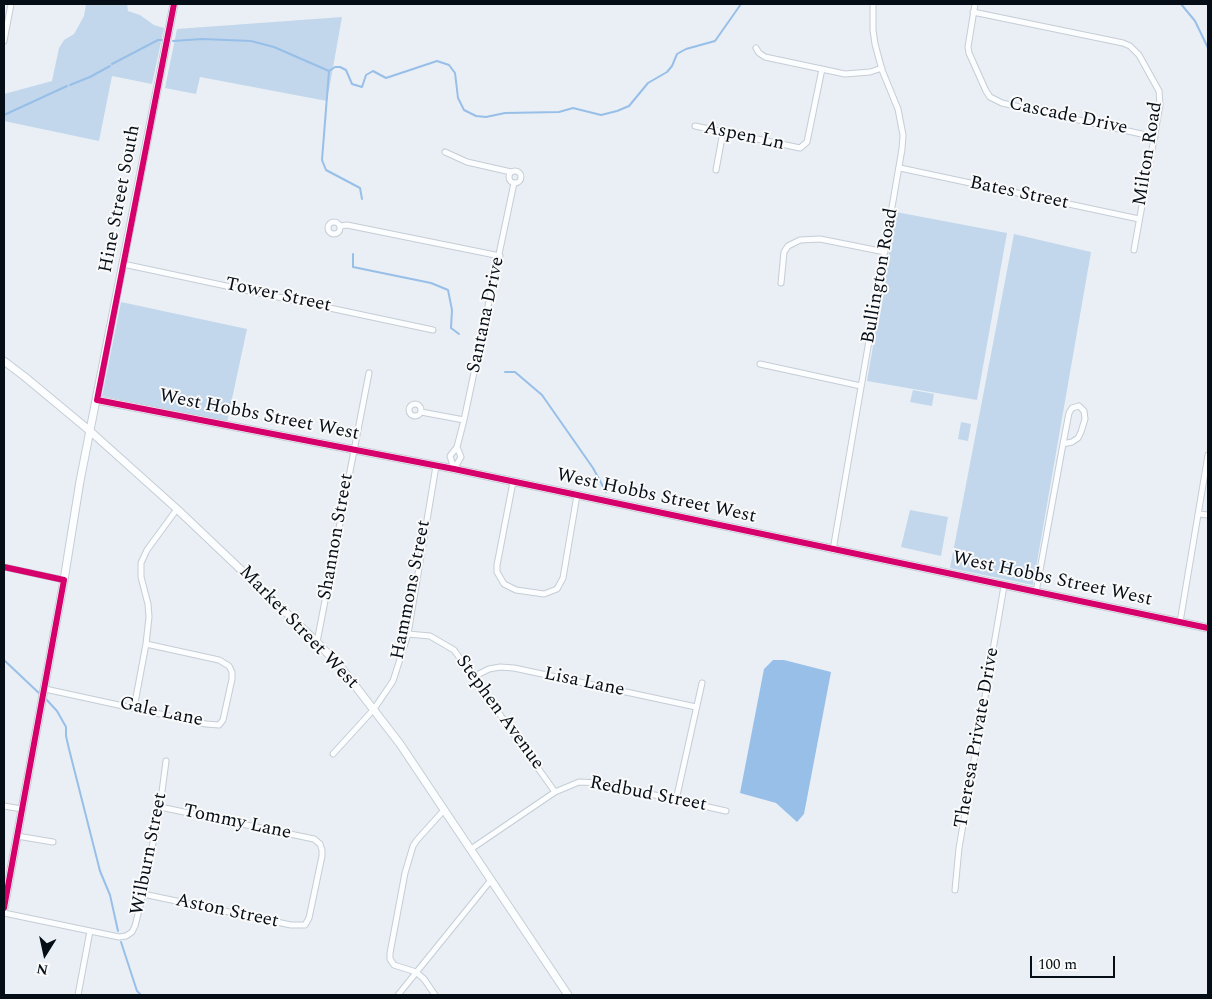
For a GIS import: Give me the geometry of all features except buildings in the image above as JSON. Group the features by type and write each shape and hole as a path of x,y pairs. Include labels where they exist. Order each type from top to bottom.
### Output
{"street":[{"path":"4,41 10,4"},
{"name":"Hine Street South","path":"4,908 90,431 174,4"},
{"name":"Bullington Road","path":"833,550 903,142 898,109 882,68 873,30 873,4"},
{"name":"Cascade Drive","path":"975,4 968,40 969,53 986,91 995,101 1155,137"},
{"name":"Milton Road","path":"973,12 1114,41 1130,46 1139,55 1158,91 1160,104 1134,250"},
{"path":"756,48 765,57 846,74 870,72 882,68"},
{"name":"Aspen Ln","path":"695,126 804,149 822,69"},
{"path":"716,170 723,132"},
{"path":"445,152 467,162 511,172"},
{"name":"Bates Street","path":"900,168 1139,219"},
{"name":"Santana Drive","path":"517,171 521,175 519,181 514,183 509,179 509,175 511,172 517,171"},
{"name":"Santana Drive","path":"454,469 450,456 457,447 464,420 514,183"},
{"path":"340,226 347,225 500,256"},
{"path":"781,283 784,252 788,246 800,240 820,239 884,252"},
{"name":"Tower Street","path":"123,264 433,330"},
{"name":"Market Street West","path":"4,361 90,431 177,509 317,642 343,670 400,744 568,995"},
{"path":"760,364 861,386"},
{"name":"Shannon Street","path":"317,642 369,373"},
{"name":"West Hobbs Street West","path":"97,400 454,469 1208,628"},
{"path":"1036,592 1063,444 1069,413 1072,408 1079,406 1084,411 1081,432 1078,438 1072,442 1063,444"},
{"path":"421,412 464,420"},
{"name":"Santana Drive","path":"454,469 461,457 457,447"},
{"path":"1180,622 1208,455"},
{"name":"Hammons Street","path":"333,754 374,709 393,681 408,634 436,466"},
{"path":"513,482 497,572 504,584 516,590 544,594 551,593 557,589 563,578 577,495"},
{"path":"134,708 149,617 148,604 140,577 141,563 147,550 177,509"},
{"path":"1199,514 1208,515"},
{"path":"4,567 64,580"},
{"name":"Theresa Private Drive","path":"955,890 959,848 1004,586"},
{"name":"Stephen Avenue","path":"408,634 430,636 454,650 555,792"},
{"name":"Gale Lane","path":"45,689 206,724 219,725 224,720 232,679 232,672 229,666 219,660 146,644"},
{"name":"Lisa Lane","path":"473,677 489,669 500,667 514,668 696,707"},
{"path":"676,800 702,683"},
{"name":"Wilburn Street","path":"90,931 120,937 126,936 135,926 160,807 166,761"},
{"name":"Redbud Street","path":"471,849 555,792 572,783 587,782 726,811"},
{"path":"4,806 22,809"},
{"name":"Tommy Lane","path":"160,807 314,839 320,844 322,850 309,918"},
{"path":"435,995 424,979 416,972 394,965 390,960 390,953 405,873 413,846 444,810"},
{"path":"17,836 53,842"},
{"path":"398,995 491,880"},
{"name":"Aston Street","path":"143,894 291,925 305,925 309,918"},
{"path":"4,913 90,931 78,995"}],"shaded area":[{"path":"86,4 127,4 128,11 140,15 154,25 164,28 152,84 112,76 99,141 4,121 4,94 52,81 59,48 64,40 74,34 84,16"},
{"path":"342,17 327,101 200,77 196,94 165,88 177,29"},
{"path":"896,212 1007,233 977,400 867,381"},
{"path":"1014,234 1091,252 1033,585 950,568"},
{"path":"121,302 247,329 227,422 102,396"},
{"path":"913,390 934,394 932,406 910,402"},
{"path":"961,422 971,424 968,441 958,439"},
{"path":"910,510 948,517 941,556 901,547"}],"water":[{"path":"773,660 784,660 831,672 804,814 797,822 776,803 740,793 764,669"}],"waterway":[{"path":"362,199 360,188 326,170 322,160 329,71 335,67 346,70 352,84 362,87 366,75 373,71 386,78 437,61 449,65 455,73 458,98 464,110 476,116 486,117 505,113 559,112 573,108 601,115 629,106 648,83 667,72 677,54 686,49 715,41 741,4"},
{"path":"1181,4 1195,21 1208,48"},
{"path":"173,41 202,39 251,41 274,47 329,71"},
{"path":"112,64 158,40 164,40"},
{"path":"70,85 110,66"},
{"path":"4,115 67,86"},
{"path":"353,254 353,267 431,283 448,290 452,310 451,328 459,334"},
{"path":"505,372 515,372 542,395 593,468 606,492"},
{"path":"4,660 41,695"},
{"path":"45,698 57,711 66,727 69,749 100,871 110,895 118,931"},
{"path":"121,942 137,991 141,995"}],"cycle path":[{"path":"174,4 97,400 454,469 1208,628"},
{"path":"4,567 64,580 4,908"}]}
